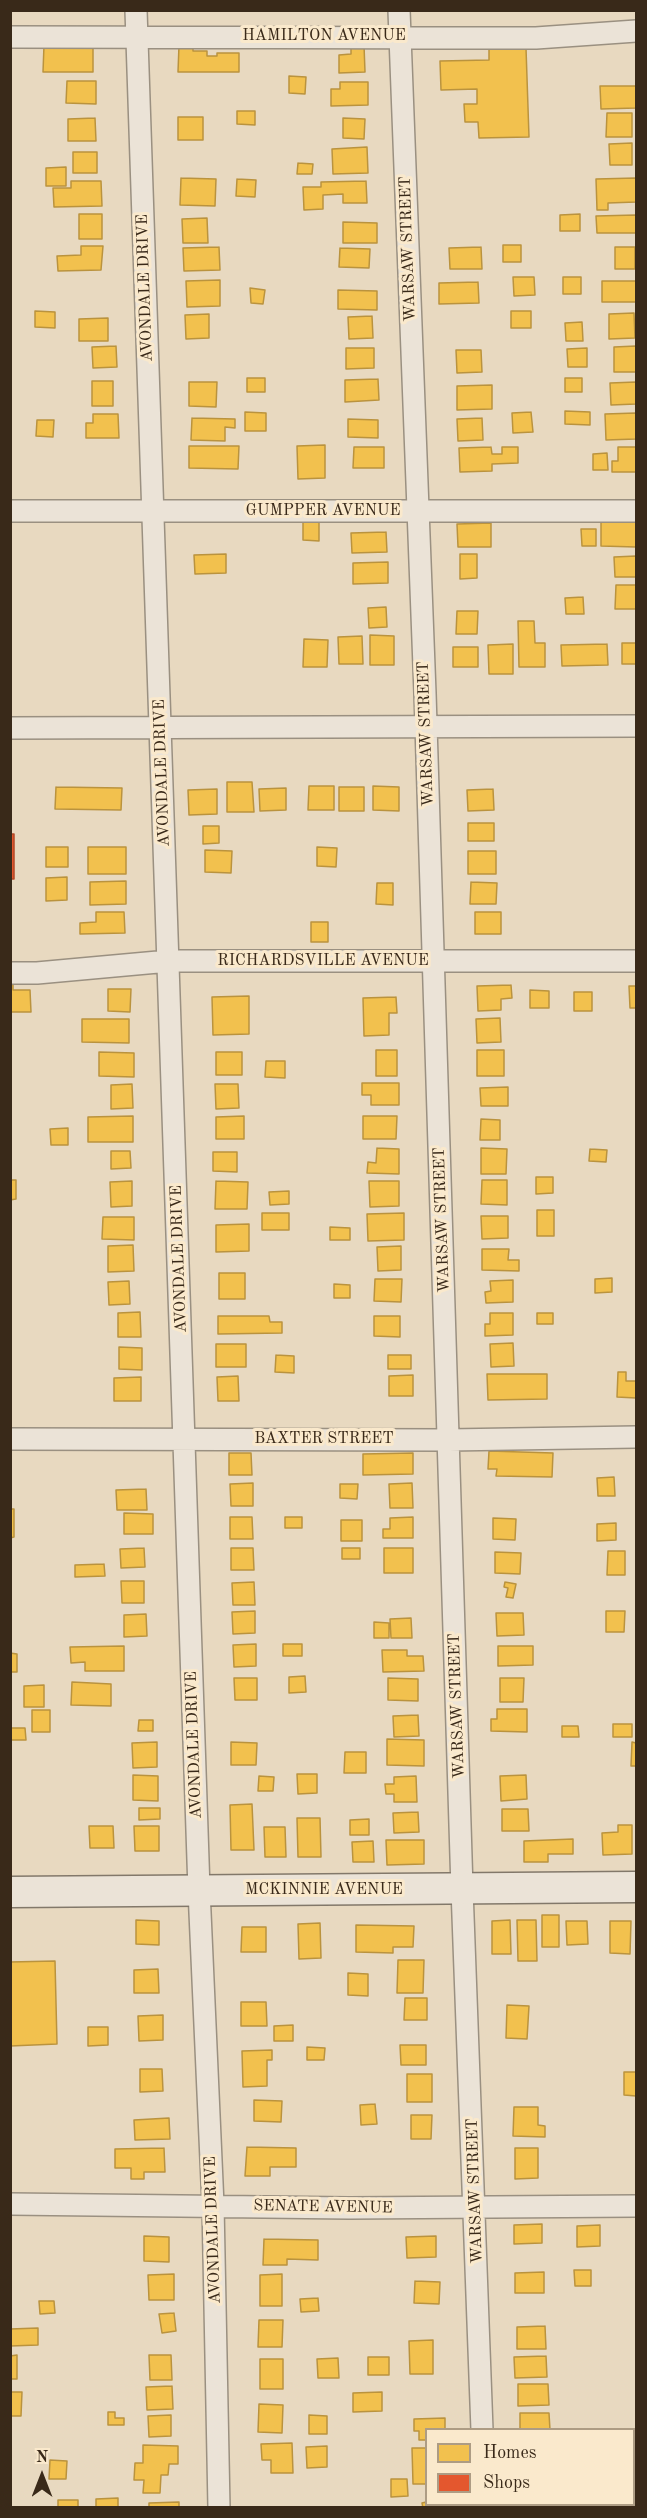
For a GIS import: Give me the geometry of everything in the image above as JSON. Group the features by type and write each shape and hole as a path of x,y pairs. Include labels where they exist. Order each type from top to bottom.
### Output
{"street":[{"name":"AVONDALE DRIVE","path":"136,10 199,1890 213,2205 219,2508"},
{"name":"WARSAW STREET","path":"399,10 419,511 462,1889 476,2207 482,2428"},
{"name":"HAMILTON AVENUE","path":"10,37 536,38 636,31"},
{"name":"GUMPPER AVENUE","path":"10,511 636,511"},
{"path":"10,728 636,726"},
{"name":"RICHARDSVILLE AVENUE","path":"10,973 37,973 169,961 636,961"},
{"name":"BAXTER STREET","path":"10,1438 449,1440 636,1437"},
{"name":"MCKINNIE AVENUE","path":"10,1892 636,1887"},
{"name":"SENATE AVENUE","path":"10,2204 636,2206"}],"building: Homes":[{"path":"44,45 93,45 93,72 43,72"},
{"path":"179,45 193,45 193,51 207,51 207,56 217,56 217,53 239,53 239,72 178,72"},
{"path":"364,45 365,72 339,73 339,55 351,54 351,46"},
{"path":"526,48 529,137 479,138 478,122 465,122 464,104 477,104 477,89 441,90 440,61 489,60 489,49"},
{"path":"289,76 306,77 305,94 289,93"},
{"path":"67,81 96,81 96,104 66,103"},
{"path":"340,82 368,82 368,105 331,106 331,89 340,89"},
{"path":"600,86 636,86 636,108 601,109"},
{"path":"237,111 255,111 255,125 237,124"},
{"path":"607,113 632,113 632,137 606,137"},
{"path":"178,117 203,117 203,140 178,140"},
{"path":"95,118 96,141 68,141 68,119"},
{"path":"343,118 365,119 364,139 343,138"},
{"path":"632,143 632,165 610,165 609,144"},
{"path":"367,147 368,173 333,174 332,149"},
{"path":"73,152 97,152 97,173 73,173"},
{"path":"298,163 313,164 312,174 297,174"},
{"path":"66,167 66,186 46,186 46,168"},
{"path":"181,178 216,179 215,206 180,205"},
{"path":"636,178 636,202 608,203 608,210 597,210 596,179"},
{"path":"237,179 256,180 255,197 236,196"},
{"path":"71,181 101,181 102,206 54,207 53,188 71,188"},
{"path":"366,181 367,203 343,203 343,194 323,195 323,209 304,210 303,187 321,187 321,182"},
{"path":"79,214 102,214 102,239 79,239"},
{"path":"580,214 580,231 560,231 560,215"},
{"path":"636,215 636,233 597,233 596,216"},
{"path":"207,218 208,243 183,243 182,219"},
{"path":"343,222 377,223 377,243 343,243"},
{"path":"503,245 521,245 521,262 503,262"},
{"path":"81,246 103,246 101,270 58,271 57,256 81,255"},
{"path":"219,247 220,270 184,271 183,248"},
{"path":"481,247 482,269 450,269 449,248"},
{"path":"615,247 635,247 635,269 615,269"},
{"path":"340,248 370,249 369,268 339,267"},
{"path":"513,277 534,277 535,295 514,296"},
{"path":"563,277 581,277 581,294 563,294"},
{"path":"220,280 220,306 187,307 186,281"},
{"path":"602,281 636,281 636,302 602,302"},
{"path":"478,282 479,303 439,304 439,283"},
{"path":"250,288 265,290 263,304 251,303"},
{"path":"338,290 377,291 377,310 338,309"},
{"path":"35,311 55,312 55,328 35,327"},
{"path":"511,311 531,311 531,328 511,328"},
{"path":"634,313 635,338 609,339 609,314"},
{"path":"209,314 209,338 186,339 185,315"},
{"path":"372,316 373,338 349,339 348,317"},
{"path":"108,318 108,341 79,341 79,319"},
{"path":"582,322 583,341 566,341 565,323"},
{"path":"116,346 117,367 93,368 92,347"},
{"path":"636,346 636,372 614,372 614,347"},
{"path":"346,348 374,348 374,368 346,369"},
{"path":"587,348 587,367 568,367 567,349"},
{"path":"456,350 481,350 482,372 457,373"},
{"path":"247,378 265,378 265,392 247,392"},
{"path":"565,378 582,378 582,392 565,392"},
{"path":"378,379 379,400 345,402 345,380"},
{"path":"92,381 113,381 113,406 92,406"},
{"path":"189,382 217,382 216,407 189,406"},
{"path":"636,382 636,404 611,405 610,383"},
{"path":"492,385 492,409 457,410 457,386"},
{"path":"565,411 590,412 590,425 565,424"},
{"path":"245,412 266,413 266,431 245,431"},
{"path":"531,412 533,432 513,433 512,413"},
{"path":"636,413 636,439 606,440 605,414"},
{"path":"93,414 118,414 119,438 86,438 86,423 93,423"},
{"path":"192,418 235,419 235,428 225,427 225,441 191,440"},
{"path":"482,418 483,440 458,441 457,419"},
{"path":"348,419 378,420 378,438 348,437"},
{"path":"37,420 54,420 53,437 36,436"},
{"path":"325,445 325,478 298,479 297,446"},
{"path":"189,446 239,446 238,469 189,468"},
{"path":"354,447 384,447 384,468 353,468"},
{"path":"491,447 492,454 502,454 502,447 518,447 518,463 492,464 492,471 460,472 459,448"},
{"path":"618,447 636,447 636,472 612,472 612,461 618,461"},
{"path":"607,453 608,470 593,470 593,454"},
{"path":"303,520 319,520 319,541 303,540"},
{"path":"601,522 636,522 636,547 601,546"},
{"path":"491,523 491,547 458,547 457,524"},
{"path":"581,529 596,529 596,546 582,546"},
{"path":"386,532 387,552 352,553 351,533"},
{"path":"226,554 226,573 195,574 194,555"},
{"path":"460,554 477,554 477,578 460,579"},
{"path":"636,556 636,577 615,577 614,557"},
{"path":"388,562 388,583 353,584 353,563"},
{"path":"616,585 636,585 636,609 615,609"},
{"path":"583,597 584,614 566,614 565,598"},
{"path":"386,607 387,627 369,628 368,608"},
{"path":"457,611 478,611 477,634 456,634"},
{"path":"518,621 534,621 535,643 545,643 545,667 519,667"},
{"path":"370,635 394,636 394,665 370,665"},
{"path":"362,636 363,664 339,664 338,637"},
{"path":"304,639 328,640 327,667 303,667"},
{"path":"622,643 636,643 636,664 622,664"},
{"path":"513,644 513,674 489,674 488,645"},
{"path":"607,644 608,665 562,666 561,645"},
{"path":"453,647 478,647 478,667 453,667"},
{"path":"227,782 252,782 254,812 227,812"},
{"path":"309,786 334,786 334,810 308,810"},
{"path":"373,786 399,787 399,811 373,810"},
{"path":"56,787 122,788 121,810 55,809"},
{"path":"339,787 364,787 364,811 339,811"},
{"path":"286,788 286,810 260,811 259,789"},
{"path":"217,789 217,814 189,815 188,790"},
{"path":"493,789 494,810 468,811 467,790"},
{"path":"468,823 494,823 494,841 468,841"},
{"path":"203,826 219,826 219,843 203,844"},
{"path":"46,847 68,847 68,867 46,867"},
{"path":"88,847 126,847 126,874 88,874"},
{"path":"317,847 337,848 336,867 317,866"},
{"path":"205,850 232,851 231,873 205,872"},
{"path":"468,851 496,851 496,874 468,874"},
{"path":"67,877 67,900 46,901 46,878"},
{"path":"126,881 126,904 90,905 90,882"},
{"path":"471,882 497,883 496,904 470,904"},
{"path":"377,883 393,883 393,905 376,904"},
{"path":"96,912 124,912 125,933 80,934 80,923 96,922"},
{"path":"475,912 501,912 501,934 475,934"},
{"path":"311,922 328,922 328,942 311,942"},
{"path":"13,983 13,990 30,990 31,1012 10,1012 10,984"},
{"path":"511,985 512,998 501,999 501,1010 478,1011 477,986"},
{"path":"629,986 636,986 636,1008 630,1008"},
{"path":"108,989 131,989 130,1012 108,1011"},
{"path":"530,990 549,991 549,1008 530,1008"},
{"path":"574,992 592,992 592,1011 574,1011"},
{"path":"249,996 249,1034 213,1035 212,997"},
{"path":"396,997 397,1013 389,1013 389,1035 364,1036 363,998"},
{"path":"500,1018 501,1042 477,1043 476,1019"},
{"path":"82,1019 129,1019 129,1043 82,1042"},
{"path":"376,1050 397,1050 397,1076 376,1076"},
{"path":"477,1050 504,1050 504,1076 477,1076"},
{"path":"99,1052 134,1053 134,1077 99,1076"},
{"path":"216,1052 242,1052 242,1075 216,1075"},
{"path":"266,1061 285,1061 285,1078 265,1077"},
{"path":"362,1083 399,1083 399,1105 371,1105 371,1095 362,1095"},
{"path":"132,1084 133,1108 111,1109 111,1085"},
{"path":"215,1084 238,1084 239,1108 216,1109"},
{"path":"508,1087 508,1106 481,1106 480,1088"},
{"path":"133,1116 133,1142 88,1142 88,1117"},
{"path":"244,1116 244,1139 216,1139 216,1117"},
{"path":"363,1116 397,1116 396,1139 363,1139"},
{"path":"481,1119 500,1120 500,1140 480,1140"},
{"path":"68,1128 68,1145 51,1145 50,1129"},
{"path":"377,1148 399,1149 399,1174 367,1173 368,1162 376,1163"},
{"path":"481,1148 507,1149 506,1174 481,1174"},
{"path":"590,1149 607,1150 606,1162 589,1161"},
{"path":"111,1151 130,1151 131,1168 111,1169"},
{"path":"213,1152 237,1152 237,1172 213,1171"},
{"path":"536,1177 553,1177 553,1193 536,1194"},
{"path":"10,1180 16,1180 16,1199 10,1200"},
{"path":"482,1180 507,1180 507,1205 481,1204"},
{"path":"132,1181 132,1206 111,1207 110,1182"},
{"path":"216,1181 248,1182 247,1209 215,1209"},
{"path":"369,1181 399,1181 399,1206 370,1207"},
{"path":"289,1191 289,1204 270,1205 269,1192"},
{"path":"537,1210 554,1210 554,1236 537,1236"},
{"path":"262,1213 289,1213 289,1230 262,1230"},
{"path":"404,1213 404,1240 368,1241 367,1214"},
{"path":"481,1216 508,1216 508,1238 482,1239"},
{"path":"103,1217 134,1217 134,1240 102,1239"},
{"path":"249,1224 249,1251 216,1252 216,1225"},
{"path":"330,1227 350,1228 350,1240 330,1240"},
{"path":"133,1245 134,1271 108,1272 108,1246"},
{"path":"401,1246 401,1270 378,1271 377,1247"},
{"path":"482,1249 509,1249 508,1260 519,1260 519,1271 482,1270"},
{"path":"219,1273 245,1273 245,1299 219,1299"},
{"path":"612,1278 612,1292 595,1293 595,1279"},
{"path":"375,1279 402,1279 401,1302 374,1301"},
{"path":"513,1280 513,1302 486,1303 485,1292 491,1291 490,1281"},
{"path":"129,1281 130,1304 109,1305 108,1282"},
{"path":"334,1284 350,1285 350,1298 334,1298"},
{"path":"140,1312 141,1337 118,1337 118,1313"},
{"path":"490,1313 513,1313 513,1335 485,1336 485,1324 490,1324"},
{"path":"537,1313 553,1313 553,1324 537,1324"},
{"path":"218,1316 269,1316 270,1322 282,1322 282,1333 218,1334"},
{"path":"374,1316 400,1316 400,1337 374,1336"},
{"path":"513,1343 514,1366 491,1367 490,1344"},
{"path":"216,1344 246,1344 246,1367 216,1367"},
{"path":"119,1347 142,1348 142,1370 119,1369"},
{"path":"276,1355 294,1356 294,1373 275,1372"},
{"path":"388,1355 411,1355 411,1369 388,1369"},
{"path":"618,1372 626,1372 626,1381 636,1381 636,1398 617,1397"},
{"path":"487,1374 547,1374 547,1399 488,1400"},
{"path":"413,1375 413,1396 389,1396 389,1376"},
{"path":"238,1376 239,1401 218,1401 217,1377"},
{"path":"141,1377 141,1401 114,1401 114,1378"},
{"path":"489,1451 553,1453 552,1477 496,1476 497,1469 488,1469"},
{"path":"229,1453 251,1453 252,1475 229,1475"},
{"path":"413,1453 413,1474 363,1475 363,1454"},
{"path":"614,1477 615,1496 598,1496 597,1478"},
{"path":"253,1483 253,1506 231,1506 230,1484"},
{"path":"412,1483 413,1508 390,1508 389,1484"},
{"path":"340,1484 358,1484 357,1499 340,1498"},
{"path":"146,1489 147,1510 117,1510 116,1490"},
{"path":"10,1509 14,1509 14,1537 10,1538"},
{"path":"124,1513 153,1514 153,1534 124,1534"},
{"path":"230,1517 252,1517 253,1539 230,1539"},
{"path":"285,1517 302,1517 302,1528 285,1528"},
{"path":"413,1517 413,1538 383,1538 383,1529 390,1529 390,1518"},
{"path":"493,1518 516,1519 515,1540 493,1539"},
{"path":"341,1520 362,1520 362,1541 341,1541"},
{"path":"616,1523 616,1540 597,1541 597,1524"},
{"path":"144,1548 145,1567 121,1568 120,1549"},
{"path":"231,1548 253,1548 254,1570 231,1570"},
{"path":"342,1548 360,1548 360,1559 342,1559"},
{"path":"384,1548 413,1548 413,1573 384,1573"},
{"path":"608,1551 625,1551 625,1575 607,1575"},
{"path":"495,1552 521,1553 520,1574 495,1573"},
{"path":"104,1564 105,1576 75,1577 75,1565"},
{"path":"121,1581 144,1581 144,1603 122,1603"},
{"path":"254,1582 255,1605 233,1605 232,1583"},
{"path":"505,1582 516,1584 513,1598 506,1597 508,1588 504,1587"},
{"path":"255,1611 255,1633 233,1634 232,1612"},
{"path":"606,1611 625,1611 624,1632 606,1632"},
{"path":"496,1613 523,1613 524,1635 497,1636"},
{"path":"146,1614 147,1636 124,1637 124,1615"},
{"path":"411,1618 412,1638 391,1638 390,1619"},
{"path":"374,1622 389,1623 389,1638 374,1638"},
{"path":"256,1644 256,1666 234,1667 233,1645"},
{"path":"283,1644 302,1644 302,1656 283,1656"},
{"path":"124,1646 124,1671 85,1671 85,1662 71,1663 70,1647"},
{"path":"498,1646 533,1646 533,1665 498,1666"},
{"path":"382,1650 407,1650 407,1656 423,1656 424,1671 383,1672"},
{"path":"10,1653 17,1654 17,1672 10,1672"},
{"path":"305,1676 306,1692 289,1693 289,1677"},
{"path":"234,1678 257,1678 257,1700 235,1700"},
{"path":"388,1678 418,1679 418,1701 388,1700"},
{"path":"500,1678 524,1678 523,1702 500,1702"},
{"path":"72,1682 111,1684 111,1706 71,1705"},
{"path":"44,1685 44,1707 24,1707 24,1686"},
{"path":"497,1709 527,1709 527,1732 491,1731 491,1719 497,1719"},
{"path":"32,1710 50,1710 50,1732 32,1732"},
{"path":"418,1715 419,1736 394,1737 393,1716"},
{"path":"139,1720 153,1720 153,1731 138,1731"},
{"path":"613,1724 632,1724 632,1737 613,1737"},
{"path":"562,1726 578,1726 579,1737 562,1737"},
{"path":"10,1728 25,1728 26,1740 10,1740"},
{"path":"387,1739 424,1740 424,1766 387,1765"},
{"path":"157,1742 157,1767 133,1768 132,1743"},
{"path":"231,1742 257,1743 256,1765 231,1765"},
{"path":"632,1742 636,1743 636,1766 631,1766"},
{"path":"345,1752 366,1752 366,1773 344,1773"},
{"path":"297,1774 317,1774 317,1793 298,1794"},
{"path":"133,1775 158,1776 158,1801 133,1800"},
{"path":"526,1775 527,1799 501,1801 500,1776"},
{"path":"259,1776 274,1777 273,1791 258,1791"},
{"path":"416,1776 417,1802 394,1802 394,1794 386,1794 385,1784 394,1784 394,1777"},
{"path":"252,1804 254,1850 231,1850 230,1805"},
{"path":"139,1808 160,1808 160,1819 139,1820"},
{"path":"502,1809 528,1809 529,1831 502,1831"},
{"path":"418,1812 419,1832 394,1833 393,1813"},
{"path":"297,1818 320,1818 321,1857 298,1857"},
{"path":"369,1819 369,1835 350,1835 350,1820"},
{"path":"618,1825 632,1825 632,1854 603,1855 602,1833 618,1832"},
{"path":"89,1826 113,1826 114,1848 90,1848"},
{"path":"134,1826 159,1826 159,1851 135,1851"},
{"path":"264,1827 285,1827 286,1857 265,1857"},
{"path":"573,1839 573,1854 548,1854 548,1862 524,1862 524,1841"},
{"path":"386,1840 424,1840 424,1864 387,1865"},
{"path":"373,1841 374,1862 353,1862 352,1842"},
{"path":"542,1915 559,1915 559,1947 542,1947"},
{"path":"136,1920 159,1921 159,1945 136,1944"},
{"path":"510,1920 511,1954 492,1954 492,1921"},
{"path":"517,1920 536,1920 537,1961 518,1961"},
{"path":"566,1921 587,1921 588,1944 567,1945"},
{"path":"610,1921 631,1921 630,1954 610,1953"},
{"path":"320,1923 321,1958 299,1959 298,1924"},
{"path":"356,1925 414,1926 413,1947 393,1947 393,1953 356,1952"},
{"path":"242,1927 266,1927 266,1952 241,1952"},
{"path":"398,1960 424,1960 423,1993 397,1993"},
{"path":"55,1961 57,2044 10,2046 10,1962"},
{"path":"158,1969 159,1993 134,1993 134,1970"},
{"path":"348,1973 368,1974 368,1996 348,1995"},
{"path":"405,1998 427,1998 427,2020 404,2020"},
{"path":"241,2002 266,2002 267,2026 241,2026"},
{"path":"507,2005 529,2006 527,2039 506,2038"},
{"path":"163,2015 163,2040 139,2041 138,2016"},
{"path":"293,2025 293,2041 274,2041 274,2026"},
{"path":"88,2027 108,2027 108,2045 88,2046"},
{"path":"400,2045 426,2045 426,2065 401,2065"},
{"path":"307,2047 325,2048 324,2060 307,2060"},
{"path":"272,2050 272,2060 267,2060 267,2086 243,2087 242,2051"},
{"path":"140,2069 162,2069 163,2091 140,2092"},
{"path":"624,2072 636,2072 636,2096 624,2095"},
{"path":"407,2074 432,2074 432,2102 407,2102"},
{"path":"254,2100 282,2101 281,2122 254,2121"},
{"path":"375,2104 377,2124 361,2125 360,2105"},
{"path":"514,2107 538,2107 538,2125 545,2126 545,2137 513,2136"},
{"path":"411,2115 432,2115 431,2139 411,2139"},
{"path":"169,2118 170,2139 135,2140 134,2120"},
{"path":"247,2147 296,2148 296,2167 270,2167 270,2176 245,2176"},
{"path":"164,2148 165,2172 144,2172 144,2179 131,2179 131,2168 115,2168 115,2149"},
{"path":"515,2148 538,2148 538,2178 515,2179"},
{"path":"542,2224 542,2243 514,2244 514,2225"},
{"path":"600,2225 600,2246 577,2247 577,2226"},
{"path":"144,2236 169,2237 169,2262 144,2261"},
{"path":"436,2236 436,2257 407,2258 406,2237"},
{"path":"264,2239 318,2240 318,2260 287,2259 287,2265 263,2265"},
{"path":"574,2270 591,2270 591,2286 575,2286"},
{"path":"544,2272 544,2293 515,2293 515,2273"},
{"path":"174,2274 174,2300 149,2300 148,2275"},
{"path":"282,2274 282,2306 260,2306 260,2275"},
{"path":"415,2281 440,2282 439,2304 414,2303"},
{"path":"318,2298 319,2311 301,2312 300,2299"},
{"path":"39,2301 54,2301 55,2313 40,2314"},
{"path":"174,2313 176,2331 162,2333 159,2314"},
{"path":"259,2320 283,2320 282,2347 258,2347"},
{"path":"545,2326 546,2349 517,2349 517,2327"},
{"path":"38,2328 38,2345 10,2346 10,2329"},
{"path":"433,2340 433,2374 410,2374 409,2341"},
{"path":"17,2355 17,2379 10,2379 10,2356"},
{"path":"149,2355 171,2355 172,2380 150,2380"},
{"path":"546,2356 547,2377 515,2378 514,2357"},
{"path":"368,2357 389,2357 389,2375 368,2375"},
{"path":"338,2358 339,2378 318,2378 317,2359"},
{"path":"260,2359 283,2359 283,2389 260,2389"},
{"path":"518,2384 548,2384 549,2405 518,2406"},
{"path":"172,2386 173,2409 147,2410 146,2387"},
{"path":"10,2392 22,2392 21,2416 10,2416"},
{"path":"382,2392 382,2411 353,2412 353,2393"},
{"path":"259,2404 283,2405 282,2433 258,2432"},
{"path":"108,2412 115,2412 115,2418 124,2418 124,2425 108,2425"},
{"path":"520,2413 549,2413 550,2428 520,2428"},
{"path":"171,2415 171,2436 149,2437 148,2416"},
{"path":"309,2415 327,2416 327,2434 309,2434"},
{"path":"445,2418 445,2428 425,2428 425,2440 419,2440 419,2431 414,2431 414,2419"},
{"path":"292,2443 293,2473 271,2473 271,2460 262,2460 261,2444"},
{"path":"143,2445 178,2446 178,2464 169,2464 168,2475 161,2475 160,2493 143,2493 144,2480 134,2480 135,2463 143,2463"},
{"path":"327,2446 327,2467 307,2468 306,2447"},
{"path":"412,2448 425,2448 425,2484 413,2484"},
{"path":"50,2460 67,2461 66,2479 49,2479"},
{"path":"391,2479 407,2479 408,2496 391,2497"},
{"path":"118,2498 118,2508 96,2508 96,2499"},
{"path":"58,2500 78,2500 78,2508 58,2508"},
{"path":"636,2500 636,2508 627,2508 627,2506 635,2506"},
{"path":"179,2502 179,2508 149,2508 149,2503"},
{"path":"425,2502 425,2506 444,2506 445,2508 423,2508 422,2503"},
{"path":"523,2506 547,2506 547,2508 523,2508"},
{"path":"577,2506 598,2506 598,2508 577,2508"}],"building: Shops":[{"path":"10,834 14,834 14,879 10,879"}]}
